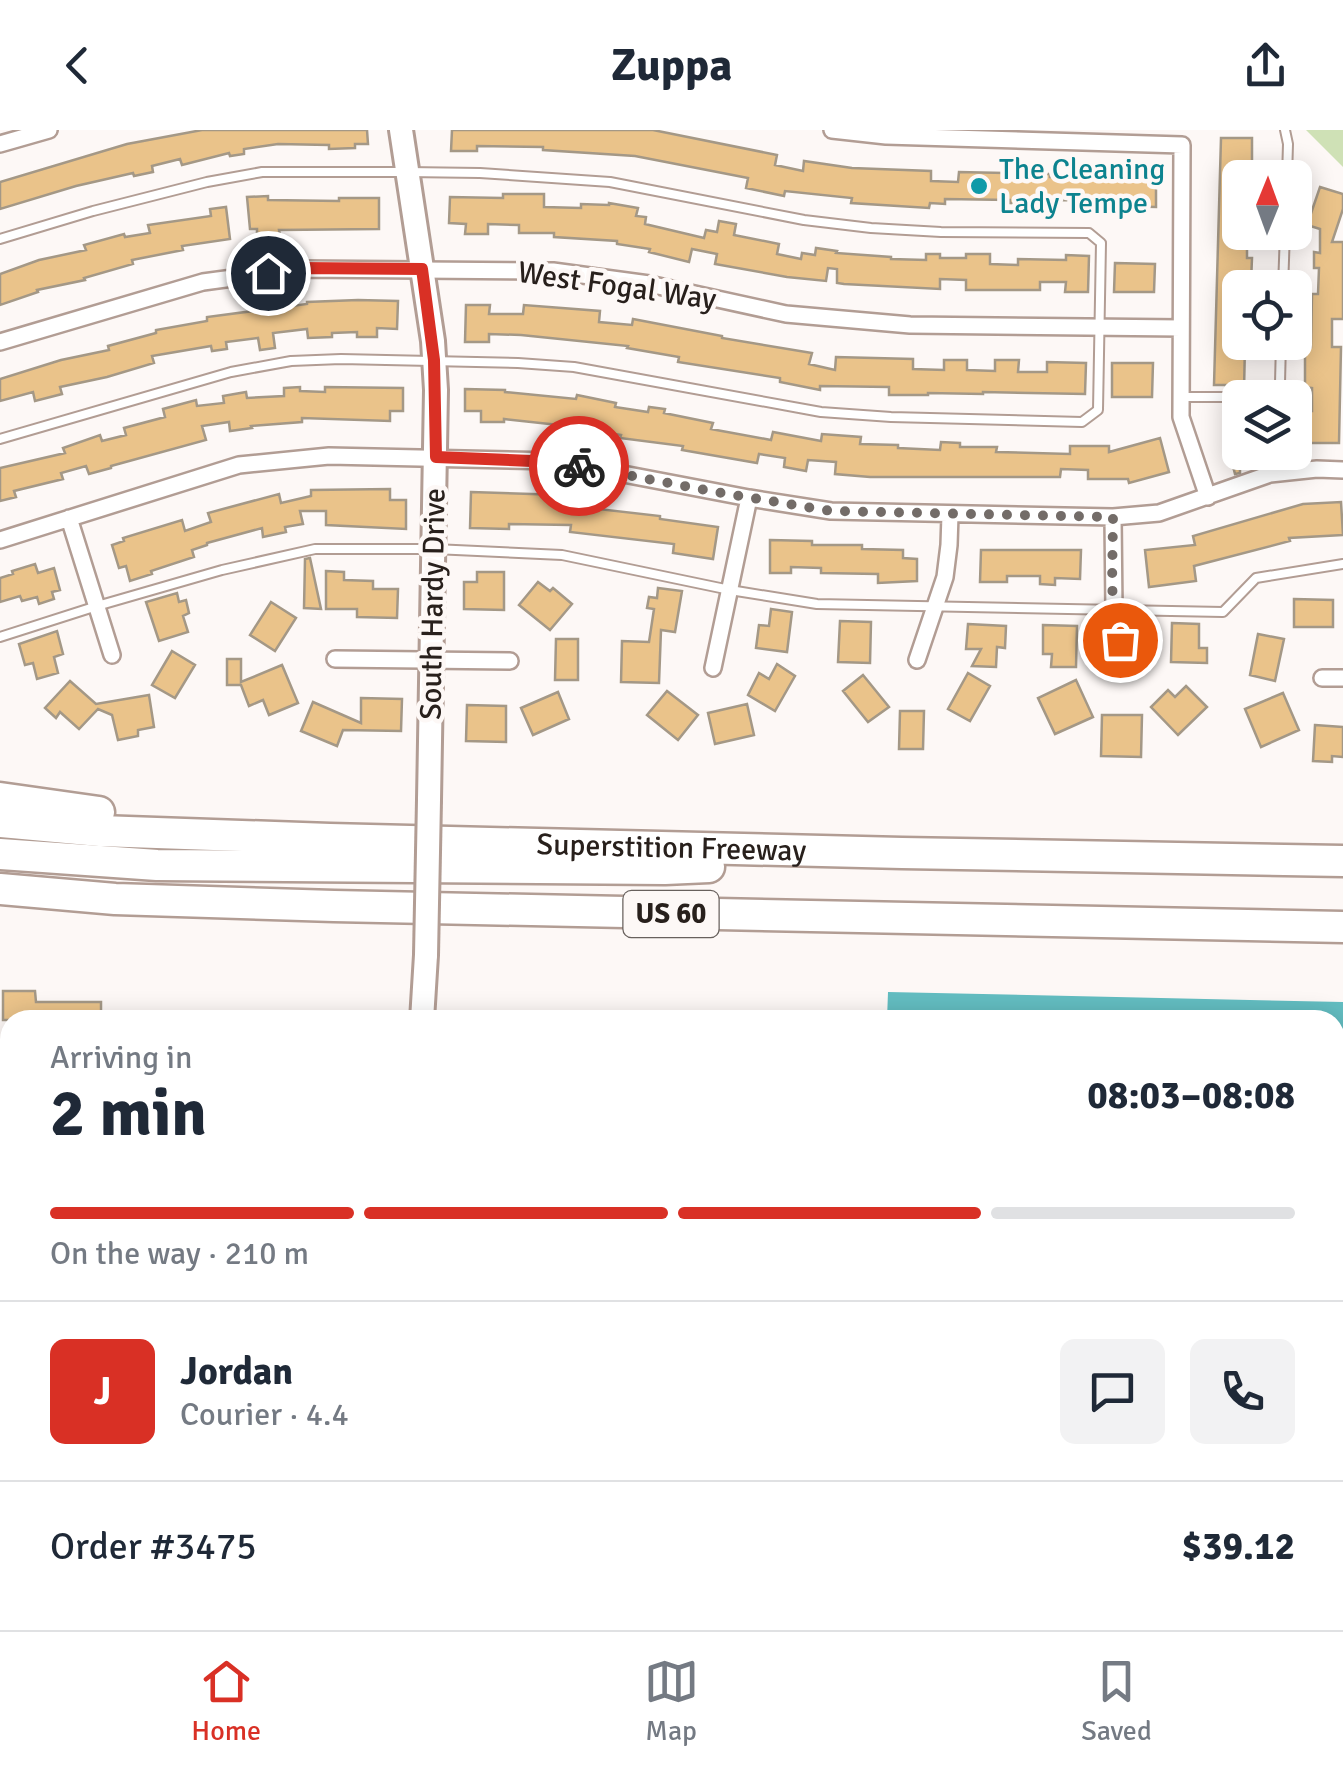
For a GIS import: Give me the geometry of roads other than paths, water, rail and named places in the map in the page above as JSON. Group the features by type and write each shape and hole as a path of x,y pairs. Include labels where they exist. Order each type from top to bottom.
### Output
{"highway":[{"path":"0,798 330,839"},
{"name":"Superstition Freeway","path":"0,822 100,831 330,839 1343,861"},
{"path":"0,854 157,864 665,869 902,853"},
{"name":"US 60","path":"0,889 115,898 334,906 1343,927"}],"street":[{"path":"0,144 50,130"},
{"name":"South Hardy Drive","path":"401,130 434,360 436,457 423,1010"},
{"path":"832,130 886,136 1182,146 1182,417 1208,497"},
{"name":"West Fogal Way","path":"0,342 204,282 300,268 553,271 649,284 786,314 910,325 1181,328"},
{"path":"0,540 239,465 329,456 555,462 831,511 1113,517 1160,513 1270,474 1343,470"},
{"path":"713,668 749,498"},
{"path":"917,660 945,577 950,514"},
{"path":"1113,517 1114,611 1125,669"},
{"path":"70,518 112,655"},
{"path":"335,659 510,661"},
{"path":"1322,678 1343,678"}],"lane":[{"path":"1284,130 1288,160"},
{"path":"0,238 207,182 262,172 407,172 534,175 610,182 804,220 941,232 1089,233 1101,243 1098,410 1082,422 821,412 574,368 518,362 341,359 231,372 0,440"},
{"path":"1181,397 1269,397 1280,383 1281,360"},
{"path":"0,638 222,570 315,549 434,549 562,556 817,604 1114,611 1222,612 1256,578 1343,564"}],"water":[{"path":"888,992 1343,1002 1343,1010 887,1010"}],"place":[{"name":"The Cleaning Lady Tempe","path":"979,186"}]}
